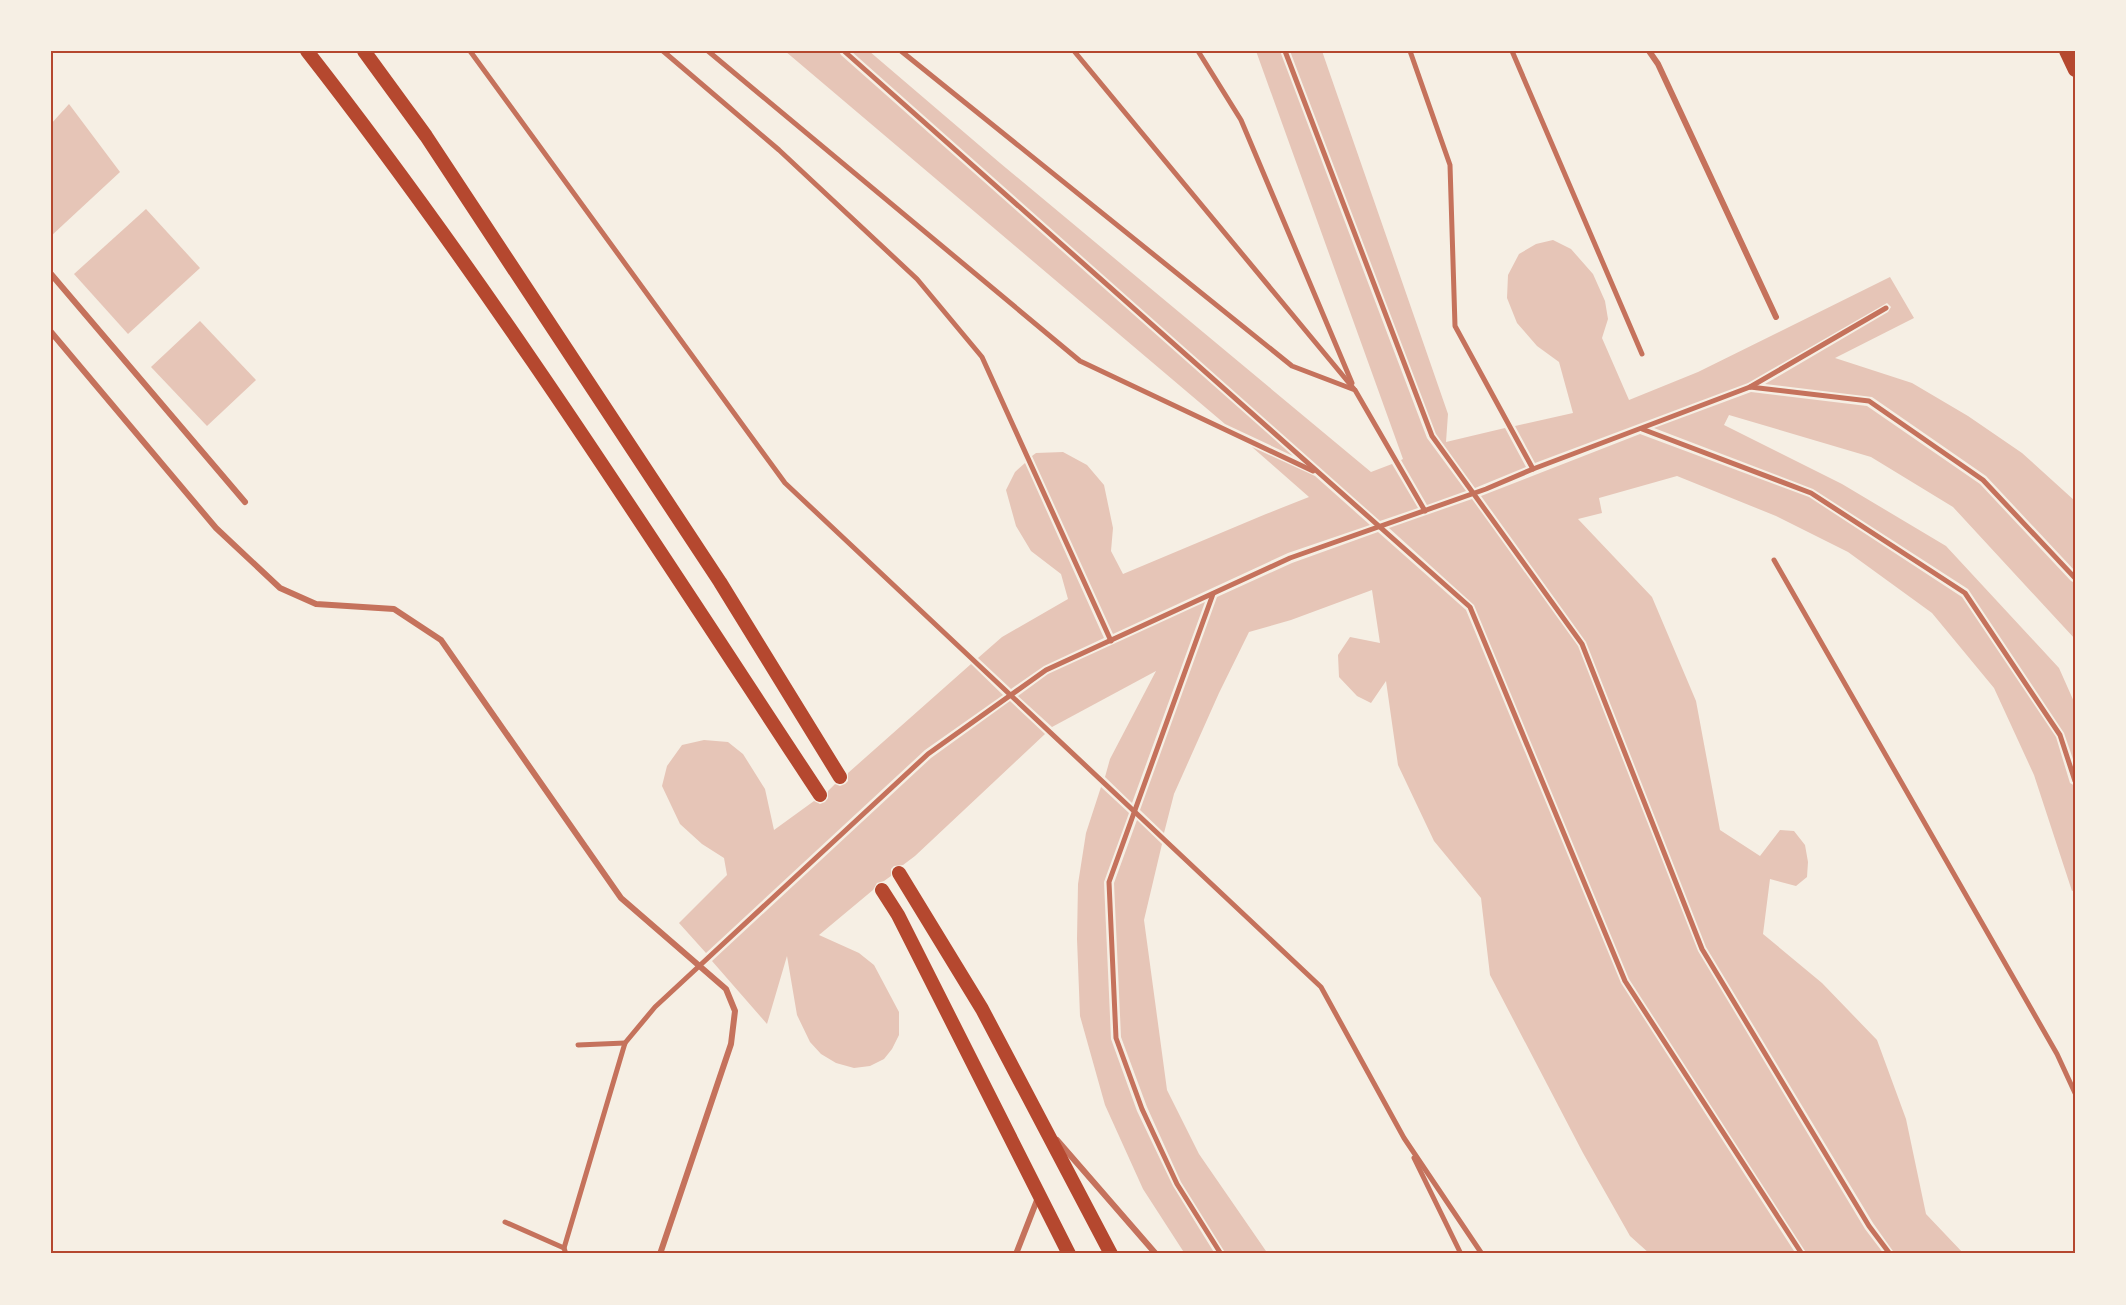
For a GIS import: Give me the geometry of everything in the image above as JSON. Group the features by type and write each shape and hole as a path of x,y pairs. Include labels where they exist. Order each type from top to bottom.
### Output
{"main road":[{"path":"307,51 381,145 555,393 820,795"},
{"path":"364,51 426,136 720,582 840,777"},
{"path":"2066,51 2075,70"},
{"path":"899,873 982,1009 1111,1254"},
{"path":"882,890 898,915 1069,1254"}],"street":[{"path":"470,51 785,483 1322,987 1404,1138 1461,1254"},
{"path":"663,51 779,150 917,279 982,357 1110,641"},
{"path":"708,51 1080,361 1321,475"},
{"path":"844,51 1470,608 1625,981 1802,1254"},
{"path":"901,51 1292,366 1355,390"},
{"path":"1074,51 1355,390"},
{"path":"1198,51 1241,120 1355,390 1425,511"},
{"path":"1285,51 1432,436 1582,644 1702,949 1869,1226 1890,1254"},
{"path":"1410,51 1450,165 1455,326 1533,469"},
{"path":"1512,51 1642,354"},
{"path":"1649,51 1658,64 1776,318"},
{"path":"51,274 245,502"},
{"path":"505,1222 565,1251 625,1043 655,1007 928,754 1046,670 1290,558 1486,489 1750,387 1886,308"},
{"path":"51,332 216,528 280,588 316,604 394,609 441,640 621,898 726,989 735,1011 731,1044 660,1254"},
{"path":"1750,387 1869,401 1983,480 2075,578"},
{"path":"1642,429 1810,493 1965,593 2060,735 2075,781"},
{"path":"1774,560 2056,1054 2075,1094"},
{"path":"1213,594 1109,882 1116,1038 1142,1109 1177,1184 1221,1254"},
{"path":"578,1046 625,1043"},
{"path":"1043,1124 1156,1254"},
{"path":"1404,1138 1482,1254"},
{"path":"1016,1254 1039,1194"}],"building":[{"path":"785,51 839,51 1293,456 1225,424"},
{"path":"851,51 869,51 1371,472 1392,464 1418,508 1380,521"},
{"path":"1256,51 1280,51 1427,438 1466,491 1427,505 1401,460 1403,459"},
{"path":"1290,51 1322,51 1448,414 1446,442 1505,428 1526,467 1475,488 1436,434"},
{"path":"69,104 120,172 51,236 51,124"},
{"path":"146,209 200,268 128,334 74,274"},
{"path":"1553,240 1571,249 1593,274 1605,301 1608,319 1602,338 1629,400 1698,372 1890,277 1914,318 1835,358 1912,383 1968,416 2022,453 2075,501 2075,571 1986,476 1872,397 1765,384 1888,312 1891,307 1887,303 1748,383 1535,463 1515,426 1573,413 1559,362 1537,346 1517,323 1507,298 1508,275 1519,254 1536,244"},
{"path":"200,321 256,380 207,426 151,367"},
{"path":"1751,392 1867,406 1980,484 2075,583 2075,639 1953,507 1871,457 1729,415 1724,425 1842,484 1946,546 2059,668 2075,704 2075,765 2064,733 1968,589 1813,489 1654,428"},
{"path":"1640,434 1809,497 1962,597 2056,737 2070,783 2075,786 2075,890 2072,891 2034,775 1994,688 1932,613 1848,552 1776,516 1677,476 1599,498 1602,513 1578,519 1652,597 1696,701 1720,830 1760,856 1780,830 1794,831 1805,845 1808,862 1807,877 1796,886 1770,879 1763,934 1822,983 1877,1040 1906,1119 1926,1214 1964,1254 1895,1254 1873,1223 1706,947 1586,642 1481,496"},
{"path":"1252,447 1315,476 1370,525 1288,553 1113,634 1032,456 1036,453 1063,452 1087,465 1104,485 1113,528 1111,551 1123,574 1309,497"},
{"path":"1025,463 1104,638 1044,666 1011,689 978,658 1002,637 1068,599 1061,574 1031,551 1016,526 1006,490 1015,472"},
{"path":"1472,499 1578,646 1698,951 1865,1229 1884,1254 1807,1254 1629,979 1474,605 1389,528"},
{"path":"1378,532 1466,610 1621,983 1796,1254 1650,1254 1630,1236 1583,1153 1490,975 1481,898 1434,841 1398,765 1386,681 1371,703 1357,696 1339,677 1338,655 1350,637 1380,643 1372,590 1291,620 1249,632 1174,794 1164,833 1140,810 1217,597 1292,563"},
{"path":"1205,602 1132,803 1105,777 1110,759 1156,671 1052,727 1018,696 1048,674"},
{"path":"971,664 1003,695 925,750 706,953 679,923 727,875 724,858 702,844 680,824 662,786 667,766 682,745 704,740 728,742 743,754 765,789 774,830 814,801 820,804 825,802 828,798 828,791 835,784 840,786 845,784 848,781 848,773"},
{"path":"1010,701 1045,734 915,856 903,865 894,866 891,869 891,876 877,883 873,890 819,935 859,953 874,965 899,1012 899,1035 892,1049 884,1059 870,1066 854,1068 836,1063 821,1054 810,1042 797,1015 787,956 767,1024 712,961 931,758"},
{"path":"1101,787 1129,813 1104,882 1111,1039 1137,1111 1173,1186 1215,1254 1185,1254 1143,1189 1105,1105 1080,1016 1077,939 1078,884 1086,833"},
{"path":"1137,820 1162,844 1144,920 1167,1090 1199,1154 1268,1254 1226,1254 1181,1182 1147,1107 1121,1037 1114,883"}]}
